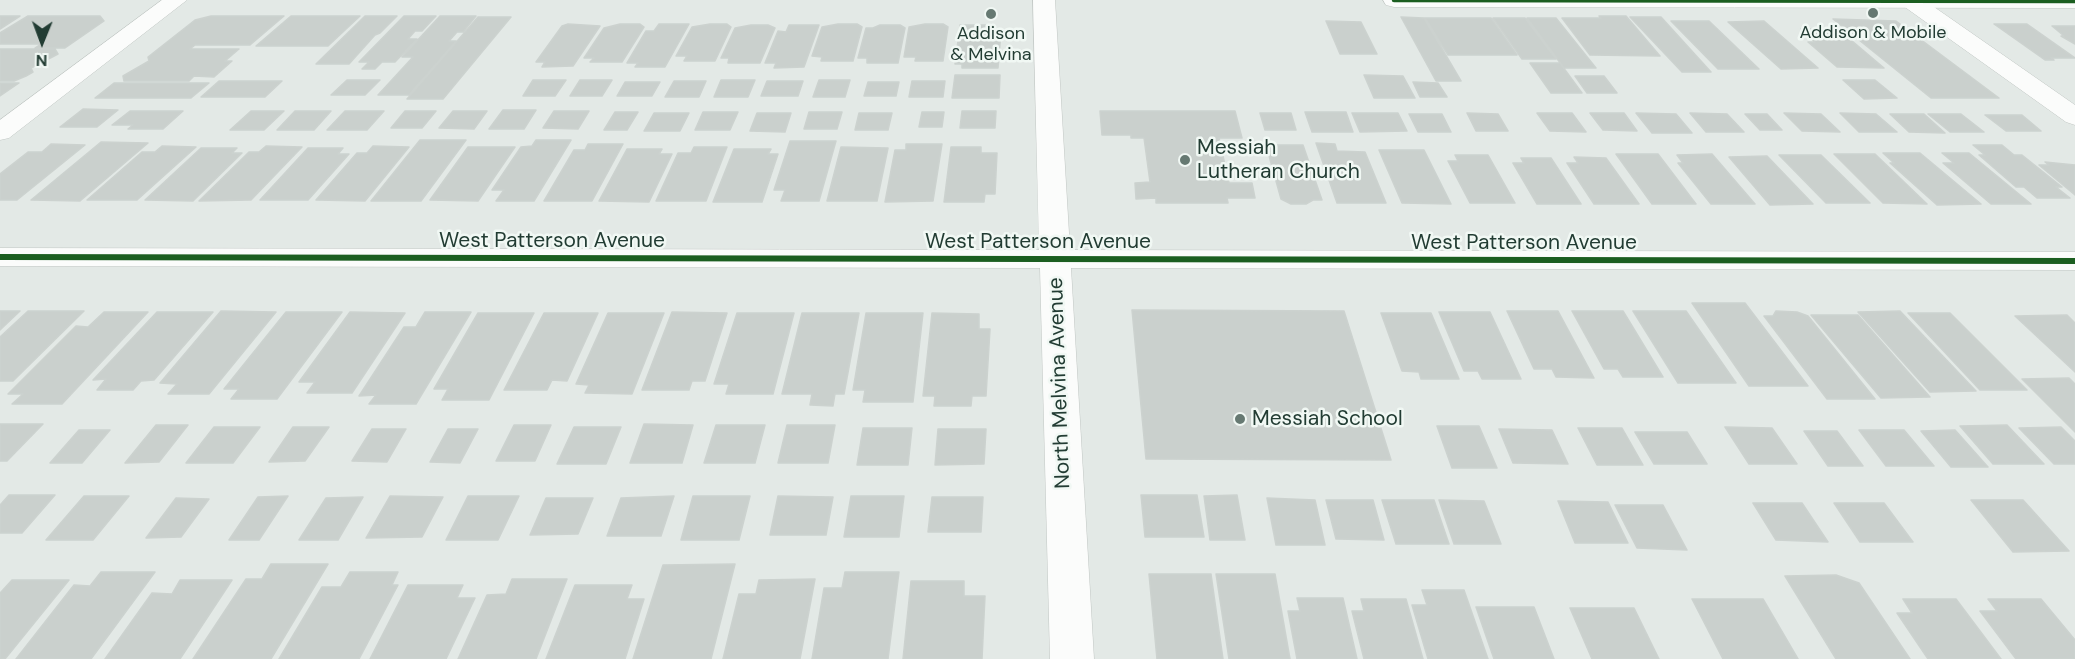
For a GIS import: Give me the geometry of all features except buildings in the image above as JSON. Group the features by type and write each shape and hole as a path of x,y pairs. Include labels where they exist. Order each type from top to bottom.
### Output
{"street":[{"path":"0,132 176,0"},
{"name":"North Melvina Avenue","path":"1044,0 1072,659"},
{"path":"1394,0 2075,1"},
{"path":"1910,0 2075,117"},
{"name":"West Patterson Avenue","path":"0,257 2075,261"}],"cycle path":[{"path":"1394,0 2075,1"},
{"path":"0,257 2075,261"}],"place":[{"name":"Addison & Mobile","path":"1873,13"},
{"name":"Addison & Melvina","path":"991,14"},
{"name":"Messiah Lutheran Church","path":"1185,160"},
{"name":"Messiah School","path":"1240,419"}]}
